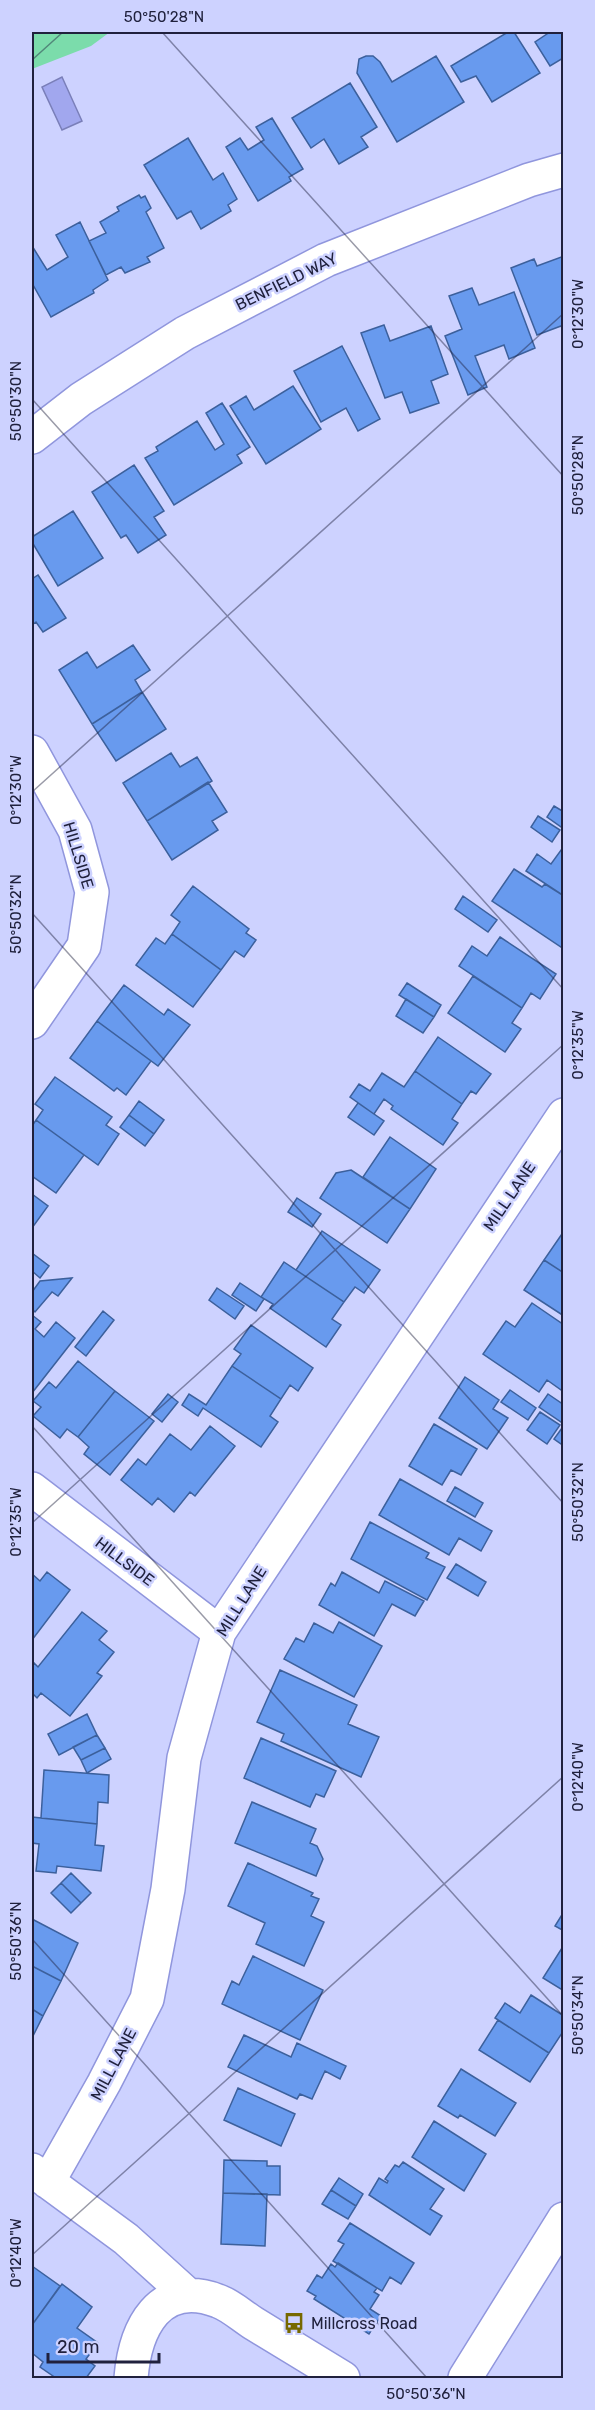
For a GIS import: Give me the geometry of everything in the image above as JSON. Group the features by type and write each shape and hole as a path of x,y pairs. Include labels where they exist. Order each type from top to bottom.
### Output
{"street":[{"name":"BENFIELD WAY","path":"32,437 81,399 185,333 326,260 529,180 564,170"},
{"name":"HILLSIDE","path":"32,752 75,830 92,892 84,946 32,1022"},
{"name":"MILL LANE","path":"40,2176 104,2083 147,1999 168,1889 184,1758 219,1632 564,1115"},
{"name":"HILLSIDE","path":"32,1489 219,1632"},
{"path":"40,2176 126,2239 188,2295"},
{"path":"465,2379 564,2219"},
{"path":"130,2379 133,2355 140,2333 153,2314 168,2299 188,2295 218,2301 343,2379"}],"green space":[{"path":"32,32 110,32 91,46 32,69"}],"water":[{"path":"62,77 82,121 62,130 42,87"}],"building":[{"path":"508,32 514,32 540,73 492,102 476,76 461,82 451,66"},
{"path":"550,32 564,32 564,60 563,58 550,66 535,42"},
{"path":"373,56 380,62 392,82 436,56 464,102 397,142 357,73 359,59"},
{"path":"350,83 377,127 361,137 368,147 339,164 324,139 311,148 292,118"},
{"path":"272,118 303,169 289,177 291,181 258,201 226,147 240,138 248,150 264,140 256,127"},
{"path":"188,138 213,180 223,173 237,199 228,205 231,211 201,229 191,211 177,219 144,165"},
{"path":"139,195 141,198 145,196 151,208 146,212 164,248 147,257 150,262 125,273 121,267 106,275 89,241 106,233 100,222 119,211 117,207"},
{"path":"80,222 108,280 93,290 94,293 51,317 32,283 32,251 34,249 47,270 68,257 56,235"},
{"path":"564,256 564,332 561,326 537,335 511,268 534,259 537,266"},
{"path":"472,288 479,305 514,292 535,348 509,359 504,345 475,356 487,387 468,395 445,336 462,329 449,296"},
{"path":"384,325 390,341 431,326 448,374 431,381 439,403 410,413 402,392 385,398 361,333"},
{"path":"342,346 380,419 358,431 346,408 321,422 294,371"},
{"path":"293,386 321,429 266,464 230,406 246,396 254,410"},
{"path":"222,403 250,447 237,455 242,463 174,505 145,458 158,451 156,447 197,421 215,450 224,444 206,413"},
{"path":"134,465 164,511 154,517 166,535 138,553 126,535 121,538 92,492"},
{"path":"73,511 103,558 58,586 32,542 32,537"},
{"path":"38,575 66,618 43,632 36,622 32,625 32,579"},
{"path":"133,645 150,670 135,680 142,692 92,724 59,670 87,652 97,668"},
{"path":"142,692 166,729 116,761 92,724"},
{"path":"171,753 180,767 197,757 212,781 147,821 123,783"},
{"path":"208,782 227,812 212,821 218,830 172,860 147,821"},
{"path":"554,806 564,812 564,829 547,817"},
{"path":"538,816 560,830 552,842 531,827"},
{"path":"564,846 564,896 526,871 537,854 551,864"},
{"path":"514,869 542,887 545,884 564,896 564,949 492,901"},
{"path":"193,886 249,929 246,933 256,940 244,957 235,951 221,970 172,934 180,922 171,915"},
{"path":"463,896 497,920 488,932 455,909"},
{"path":"172,934 221,970 193,1007 136,965 156,938 165,944"},
{"path":"500,937 556,974 540,999 531,993 522,1008 459,966 472,946 487,956"},
{"path":"473,976 522,1008 512,1023 521,1029 505,1052 448,1013"},
{"path":"407,983 441,1005 434,1017 399,995"},
{"path":"124,985 164,1015 168,1009 190,1025 158,1066 97,1021"},
{"path":"406,999 434,1017 423,1033 396,1016"},
{"path":"97,1021 151,1061 126,1095 117,1088 114,1091 70,1058"},
{"path":"438,1037 491,1074 476,1094 471,1091 462,1104 415,1071"},
{"path":"415,1071 462,1104 452,1119 458,1123 443,1145 391,1109 393,1106 384,1099 374,1114 350,1097 359,1084 370,1091 382,1073 404,1087"},
{"path":"55,1077 112,1117 106,1125 119,1134 98,1165 36,1120 43,1110 35,1104"},
{"path":"139,1101 164,1120 154,1134 129,1115"},
{"path":"358,1103 384,1121 374,1135 348,1117"},
{"path":"129,1115 154,1134 145,1146 120,1127"},
{"path":"36,1120 84,1155 56,1193 32,1176 32,1126"},
{"path":"390,1137 436,1169 410,1209 363,1177"},
{"path":"351,1170 410,1209 387,1243 320,1198 336,1173"},
{"path":"32,1194 48,1206 32,1228"},
{"path":"297,1198 321,1214 312,1227 288,1212"},
{"path":"322,1231 380,1270 364,1293 355,1287 344,1302 296,1270"},
{"path":"564,1231 564,1273 544,1260"},
{"path":"32,1253 49,1266 40,1278 32,1271"},
{"path":"544,1260 564,1273 564,1316 524,1290"},
{"path":"284,1262 344,1302 332,1319 341,1325 326,1347 270,1308 273,1304 261,1297"},
{"path":"72,1278 58,1296 52,1292 35,1312 32,1309 32,1292 40,1281"},
{"path":"240,1283 264,1299 256,1311 232,1295"},
{"path":"217,1288 244,1306 235,1319 209,1300"},
{"path":"532,1303 564,1325 564,1392 547,1380 539,1392 483,1354 506,1321 515,1327"},
{"path":"103,1311 114,1320 86,1356 75,1347"},
{"path":"32,1315 41,1322 35,1329 44,1337 56,1322 75,1338 32,1393"},
{"path":"251,1325 313,1368 298,1391 290,1385 281,1399 232,1366 241,1354 234,1349"},
{"path":"78,1361 115,1391 78,1437 67,1429 60,1438 33,1416 41,1407 33,1401 49,1382 56,1388"},
{"path":"232,1366 281,1399 270,1416 278,1422 261,1447 203,1408 198,1416 182,1405 189,1394 206,1405"},
{"path":"465,1377 499,1400 493,1409 508,1418 487,1449 439,1418"},
{"path":"510,1390 536,1408 528,1420 501,1402"},
{"path":"115,1391 154,1421 110,1475 84,1454 89,1447 78,1437"},
{"path":"168,1394 178,1402 162,1422 152,1414"},
{"path":"548,1394 564,1405 564,1424 539,1407"},
{"path":"540,1412 560,1425 547,1444 527,1430"},
{"path":"434,1424 477,1449 461,1475 451,1470 442,1485 409,1466"},
{"path":"210,1426 235,1446 195,1496 190,1492 174,1512 158,1498 152,1505 121,1480 138,1459 146,1465 170,1434 191,1450"},
{"path":"562,1428 564,1429 564,1446 554,1439"},
{"path":"400,1479 492,1531 481,1551 459,1538 449,1555 379,1515"},
{"path":"455,1487 483,1503 475,1517 447,1501"},
{"path":"370,1522 429,1553 426,1558 445,1567 427,1600 351,1559"},
{"path":"456,1564 486,1582 478,1596 447,1578"},
{"path":"47,1572 70,1590 32,1640 32,1574 40,1581"},
{"path":"342,1572 379,1593 385,1581 424,1601 415,1616 392,1604 374,1636 319,1605 331,1583 335,1586"},
{"path":"82,1612 107,1631 99,1640 114,1652 97,1673 102,1676 70,1716 41,1693 37,1698 32,1693 32,1666 34,1663 38,1667"},
{"path":"339,1622 382,1646 354,1697 284,1659 296,1638 304,1642 314,1623 333,1633"},
{"path":"280,1670 357,1705 348,1724 379,1737 361,1777 281,1741 284,1734 257,1722"},
{"path":"87,1714 97,1735 59,1755 48,1734"},
{"path":"97,1735 105,1748 81,1760 73,1747"},
{"path":"261,1738 336,1771 324,1797 316,1794 310,1807 244,1778"},
{"path":"105,1748 111,1759 87,1773 81,1760"},
{"path":"44,1770 109,1775 108,1803 98,1802 97,1824 41,1818"},
{"path":"252,1802 316,1829 310,1843 317,1846 323,1859 316,1876 235,1843"},
{"path":"32,1817 97,1824 95,1845 104,1846 101,1871 57,1866 56,1873 36,1871 39,1844 32,1843"},
{"path":"248,1863 313,1893 311,1896 319,1899 311,1916 324,1922 304,1966 256,1944 265,1923 228,1906"},
{"path":"71,1873 91,1893 81,1903 61,1883"},
{"path":"61,1883 81,1903 71,1913 51,1893"},
{"path":"564,1913 564,1931 555,1926"},
{"path":"32,1919 78,1943 61,1981 32,1966"},
{"path":"562,1948 564,1950 564,1991 543,1978"},
{"path":"253,1956 323,1990 300,2040 222,2004 232,1981 239,1985"},
{"path":"32,1966 61,1981 43,2016 32,2009"},
{"path":"531,1995 564,2016 564,2030 549,2053 495,2018 505,2003 520,2013"},
{"path":"32,2009 43,2016 32,2038"},
{"path":"498,2020 549,2053 530,2082 479,2050"},
{"path":"244,2035 291,2057 297,2043 346,2066 340,2079 325,2071 312,2099 300,2094 297,2099 228,2067"},
{"path":"461,2069 516,2103 495,2136 460,2115 458,2118 438,2106"},
{"path":"238,2088 295,2114 281,2146 224,2120"},
{"path":"434,2121 486,2154 464,2191 412,2157"},
{"path":"224,2160 267,2161 267,2166 280,2166 280,2195 223,2193"},
{"path":"403,2162 444,2189 430,2209 442,2216 430,2235 369,2195 379,2178 387,2183 385,2179 395,2165 399,2167"},
{"path":"339,2178 363,2194 356,2206 331,2190"},
{"path":"331,2190 356,2206 348,2219 322,2204"},
{"path":"223,2193 267,2194 265,2246 221,2244"},
{"path":"350,2223 414,2263 401,2284 390,2277 382,2291 333,2261 344,2244 338,2241"},
{"path":"338,2263 377,2288 374,2292 379,2295 370,2309 381,2316 369,2334 314,2299 316,2296 307,2291 317,2275 322,2278 331,2264 335,2267"},
{"path":"32,2266 60,2286 32,2325"},
{"path":"62,2284 92,2307 77,2328 98,2343 86,2359 95,2366 86,2378 56,2378 40,2367 43,2362 32,2353 32,2325"}],"place":[{"name":"Millcross Road","path":"294,2323"}]}
